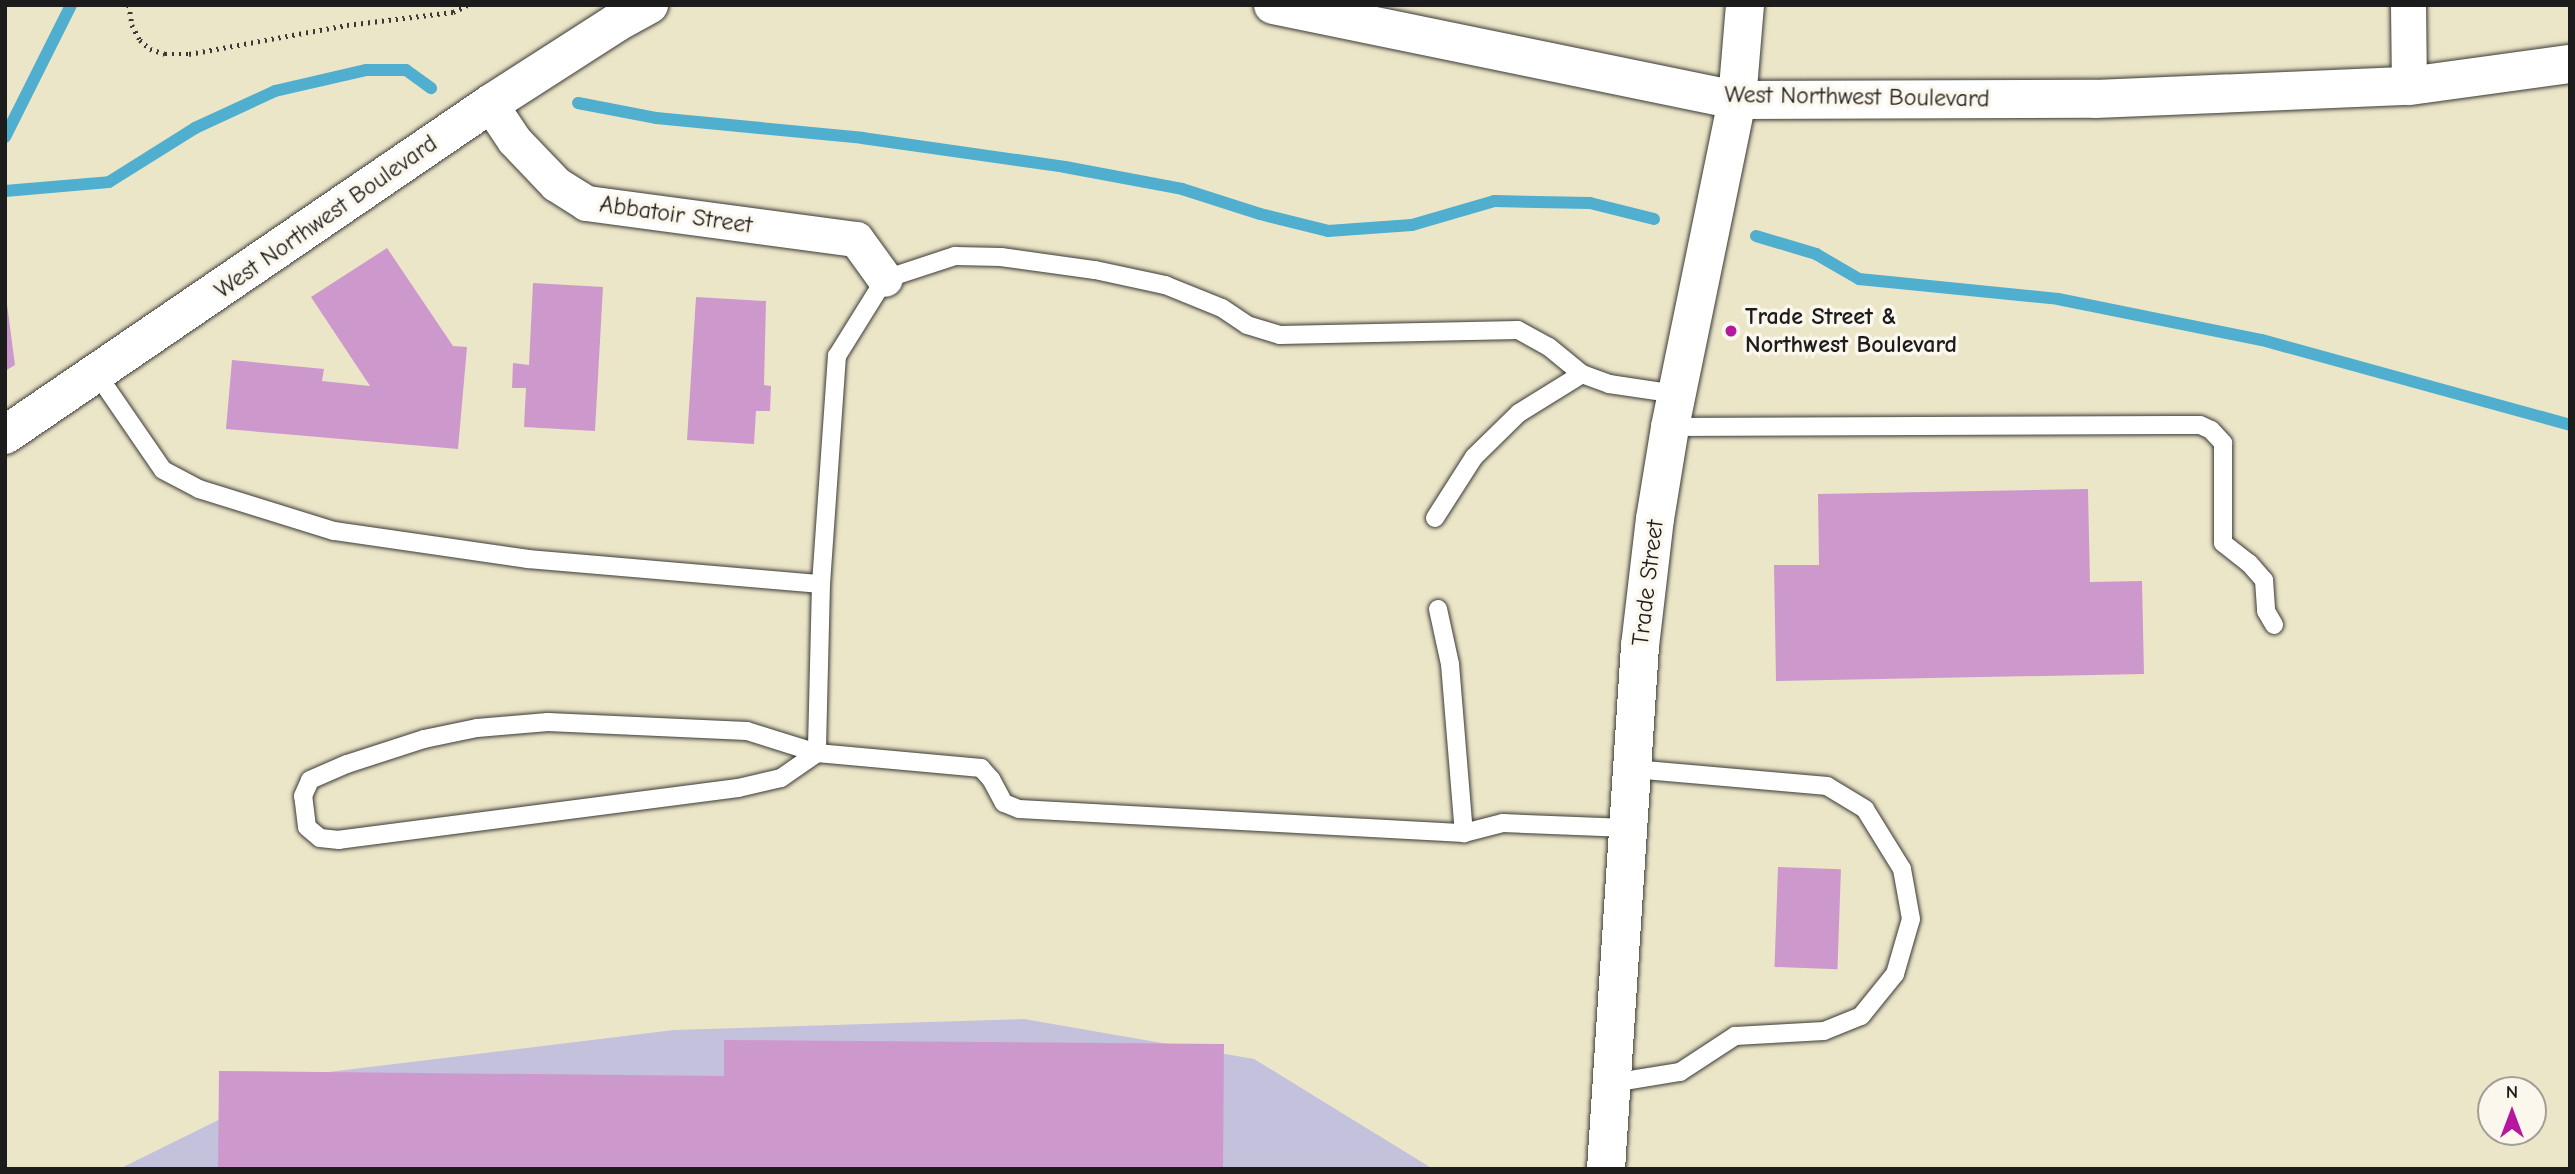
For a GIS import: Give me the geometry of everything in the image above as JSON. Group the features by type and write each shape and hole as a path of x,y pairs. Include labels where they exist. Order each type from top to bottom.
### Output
{"main road":[{"name":"West Northwest Boulevard","path":"5,435 490,104 616,23 649,5"},
{"name":"West Northwest Boulevard","path":"1273,5 1737,100 2095,99 2409,86 2570,64"},
{"name":"Trade Street","path":"1606,1169 1631,769 1653,532 1674,410 1737,100 1745,5"}],"street":[{"path":"2408,5 2409,86"},
{"name":"Abbatoir Street","path":"490,104 514,140 556,184 586,203 856,239 886,279"}],"lane":[{"path":"817,752 821,584 837,356 886,279 954,256 1001,257 1095,270 1165,285 1222,308 1247,325 1280,335 1518,330 1549,347 1582,374 1674,410 2200,425 2211,430 2222,443 2222,543 2264,580 2266,611 2274,625"},
{"path":"97,374 163,470 199,489 334,531 528,559 821,584"},
{"path":"1435,518 1474,457 1520,413 1582,374"},
{"path":"1437,609 1450,664 1464,833"},
{"path":"817,752 781,778 738,788 339,840 320,838 307,827 303,815 303,796 310,780 424,739 477,728 548,722 747,732 817,752 981,768 991,779 1004,803 1019,809 1464,833 1503,822 1627,828"},
{"path":"1612,1083 1680,1072 1735,1036 1824,1031 1861,1016 1895,974 1911,919 1902,869 1865,809 1827,786 1631,769"}],"path":[{"path":"128,5 131,25 140,40 150,49 165,54 189,54 347,25 453,12 468,5"}],"shaded area":[{"path":"1024,1019 1254,1059 1433,1169 119,1169 312,1074 674,1030"}],"building":[{"path":"387,248 453,346 467,347 458,449 226,429 232,360 324,369 322,381 370,386 311,297"},
{"path":"533,283 603,287 595,431 524,427 526,388 512,388 513,363 529,365"},
{"path":"5,289 15,365 5,371"},
{"path":"696,297 766,301 764,385 771,386 770,411 756,411 754,444 687,440"},
{"path":"2088,489 2090,582 2142,581 2144,674 1776,681 1774,565 1819,565 1818,494"},
{"path":"1778,867 1841,869 1837,969 1775,967"},
{"path":"724,1040 1224,1044 1223,1169 218,1169 219,1071 724,1076"}],"waterway":[{"path":"5,137 71,5"},
{"path":"5,191 109,182 195,128 275,91 366,70 406,70 431,88"},
{"path":"578,103 656,118 862,138 1065,167 1182,189 1260,214 1328,231 1412,225 1494,201 1590,203 1654,219"},
{"path":"1756,236 1816,254 1859,279 2058,299 2262,340 2570,425"}],"place":[{"name":"Trade Street & Northwest Boulevard","path":"1731,331"}]}
